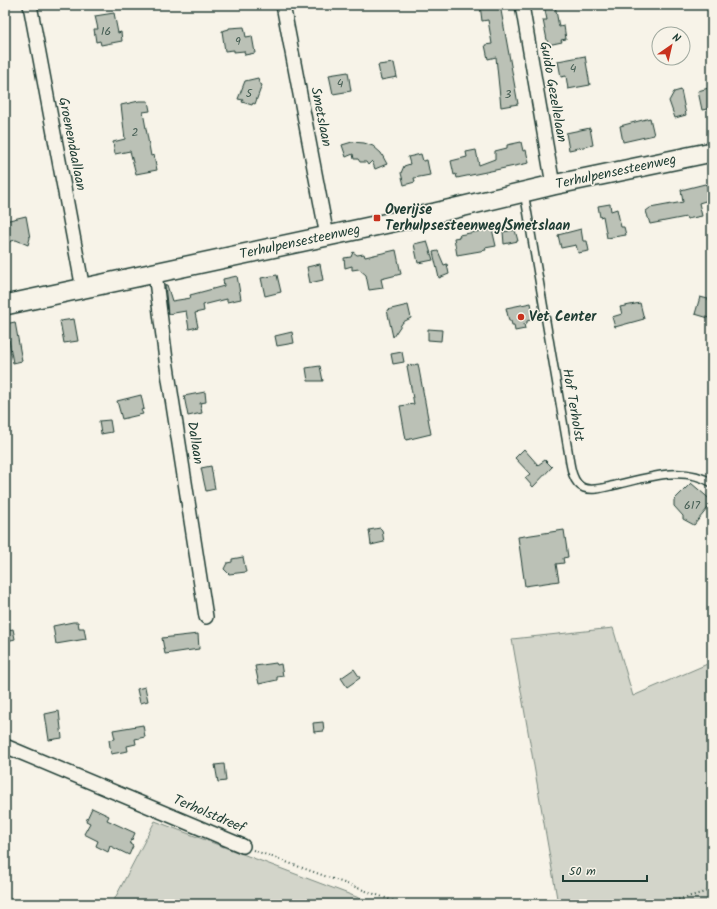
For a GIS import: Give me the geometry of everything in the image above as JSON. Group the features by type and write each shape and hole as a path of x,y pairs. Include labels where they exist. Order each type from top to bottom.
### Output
{"main road":[{"name":"Terhulpensesteenweg","path":"5,305 435,213 553,185 712,152"}],"street":[{"name":"Groenendaallaan","path":"30,5 82,289"},
{"name":"Smetslaan","path":"284,5 327,236"},
{"name":"Guido Gezellelaan","path":"522,5 553,185"},
{"name":"Dallaan","path":"155,273 166,360 206,617"},
{"name":"Terholstdreef","path":"5,746 243,846"}],"lane":[{"name":"Hof Terholst","path":"524,192 574,478 584,488 597,489 662,475 682,473 701,476 712,483"}],"path":[{"name":"Terholstdreef","path":"243,846 402,904"},
{"path":"663,904 712,890"}],"shaded area":[{"path":"613,628 633,696 712,662 712,904 558,904 512,639"},
{"path":"155,821 375,904 112,904"}],"building":[{"path":"480,5 500,5 518,104 501,107 496,57 488,59 485,45 492,44 488,20 482,21"},
{"path":"544,5 555,5 559,27 564,26 566,39 561,40 562,42 548,45 543,20 547,20"},
{"path":"114,13 118,33 121,32 122,41 101,45 100,41 96,42 94,29 98,29 95,16"},
{"path":"244,27 246,37 252,36 255,53 245,55 244,51 225,51 222,31 229,28"},
{"path":"585,56 590,85 568,89 566,76 561,77 558,61"},
{"path":"394,63 397,77 381,80 378,65"},
{"path":"348,72 351,91 333,94 329,75"},
{"path":"258,78 259,83 262,85 255,104 253,103 252,105 238,99 245,81"},
{"path":"712,87 712,108 702,110 698,91"},
{"path":"681,90 686,115 675,118 669,101 674,92"},
{"path":"139,101 148,101 150,111 143,112 151,156 154,155 157,170 136,174 130,151 115,154 113,142 125,139 121,105"},
{"path":"650,118 654,135 623,142 620,126"},
{"path":"590,128 593,145 569,150 566,133"},
{"path":"352,142 364,143 373,146 381,153 387,164 375,169 372,161 368,165 366,162 360,162 358,159 354,159 353,154 346,157 342,145"},
{"path":"521,142 523,151 526,150 529,163 457,178 456,174 454,175 451,161 467,157 466,152 476,150 479,165 495,159 495,151 507,148 507,145"},
{"path":"421,154 423,161 427,160 430,175 414,178 415,182 404,185 401,173 404,166 410,164 408,157"},
{"path":"705,184 712,184 712,199 699,203 702,216 687,219 686,217 650,224 646,211 650,208 683,202 681,190"},
{"path":"610,204 611,211 617,209 621,227 624,227 626,235 607,238 603,216 600,217 598,206"},
{"path":"26,216 30,238 28,245 16,240 7,242 5,240 5,221"},
{"path":"492,229 496,246 485,248 486,250 457,255 454,238 460,237 459,235"},
{"path":"581,229 583,241 587,241 589,251 578,253 576,245 561,248 558,235"},
{"path":"515,230 518,241 504,244 503,232"},
{"path":"427,241 433,260 418,263 414,244"},
{"path":"396,250 401,274 381,279 383,288 369,290 366,275 359,269 352,270 352,266 345,268 344,258 351,257 353,252 357,255 364,254 365,257"},
{"path":"438,251 444,265 447,264 449,274 439,278 433,252"},
{"path":"320,264 323,280 310,283 307,267"},
{"path":"277,275 281,292 265,296 261,278"},
{"path":"237,276 241,299 227,302 227,299 203,305 204,311 195,313 198,327 189,329 186,311 168,314 165,285 167,285 172,301 191,298 190,295 224,286 223,279"},
{"path":"700,297 712,300 712,319 695,314"},
{"name":"Vet Center","path":"531,303 534,319 527,321 527,323 524,324 525,329 515,331 514,325 512,325 511,321 509,321 506,308"},
{"path":"640,303 644,319 615,327 612,317 622,314 620,307"},
{"path":"408,305 411,318 403,322 393,337 387,310"},
{"path":"74,319 78,341 64,343 60,321"},
{"path":"15,322 22,361 13,363 9,340 5,341 5,324"},
{"path":"428,329 442,330 441,341 428,340"},
{"path":"292,332 294,343 277,346 275,336"},
{"path":"402,352 404,362 393,364 391,354"},
{"path":"418,364 431,434 406,440 400,406 414,404 407,366"},
{"path":"320,366 323,381 308,381 306,368"},
{"path":"205,392 206,402 200,403 202,413 188,416 184,396"},
{"path":"141,395 144,409 141,410 143,414 122,419 117,401"},
{"path":"110,420 112,432 101,434 99,421"},
{"path":"524,449 538,465 545,460 552,467 533,487 525,478 530,474 515,458"},
{"path":"211,466 215,489 206,491 201,468"},
{"path":"691,483 712,501 694,525 683,519 683,516 674,506 674,500"},
{"path":"380,528 382,530 384,542 371,545 369,530"},
{"path":"564,530 568,557 563,558 564,563 556,564 559,581 525,586 518,537"},
{"path":"243,557 246,572 229,574 224,569 227,563 232,562 232,559"},
{"path":"78,622 79,628 84,628 86,639 56,644 53,626"},
{"path":"13,629 15,639 7,641 5,631"},
{"path":"198,634 199,649 165,654 162,638"},
{"path":"276,663 277,665 281,664 283,676 277,677 277,680 259,684 255,666"},
{"path":"354,669 360,678 347,687 341,678"},
{"path":"145,687 148,701 140,703 137,689"},
{"path":"59,711 62,738 49,740 45,714"},
{"path":"323,722 324,731 314,732 313,723"},
{"path":"143,725 145,737 135,739 136,744 127,746 128,751 111,754 109,740 115,739 113,730"},
{"path":"224,764 226,781 218,782 215,765"},
{"path":"92,808 109,816 107,820 135,833 130,844 133,846 129,855 110,846 108,852 96,846 98,841 84,834 90,823 86,821"}],"place":[{"name":"Overijse Terhulpsesteenweg/Smetslaan","path":"377,218"},
{"name":"Vet Center","path":"521,317"}]}
